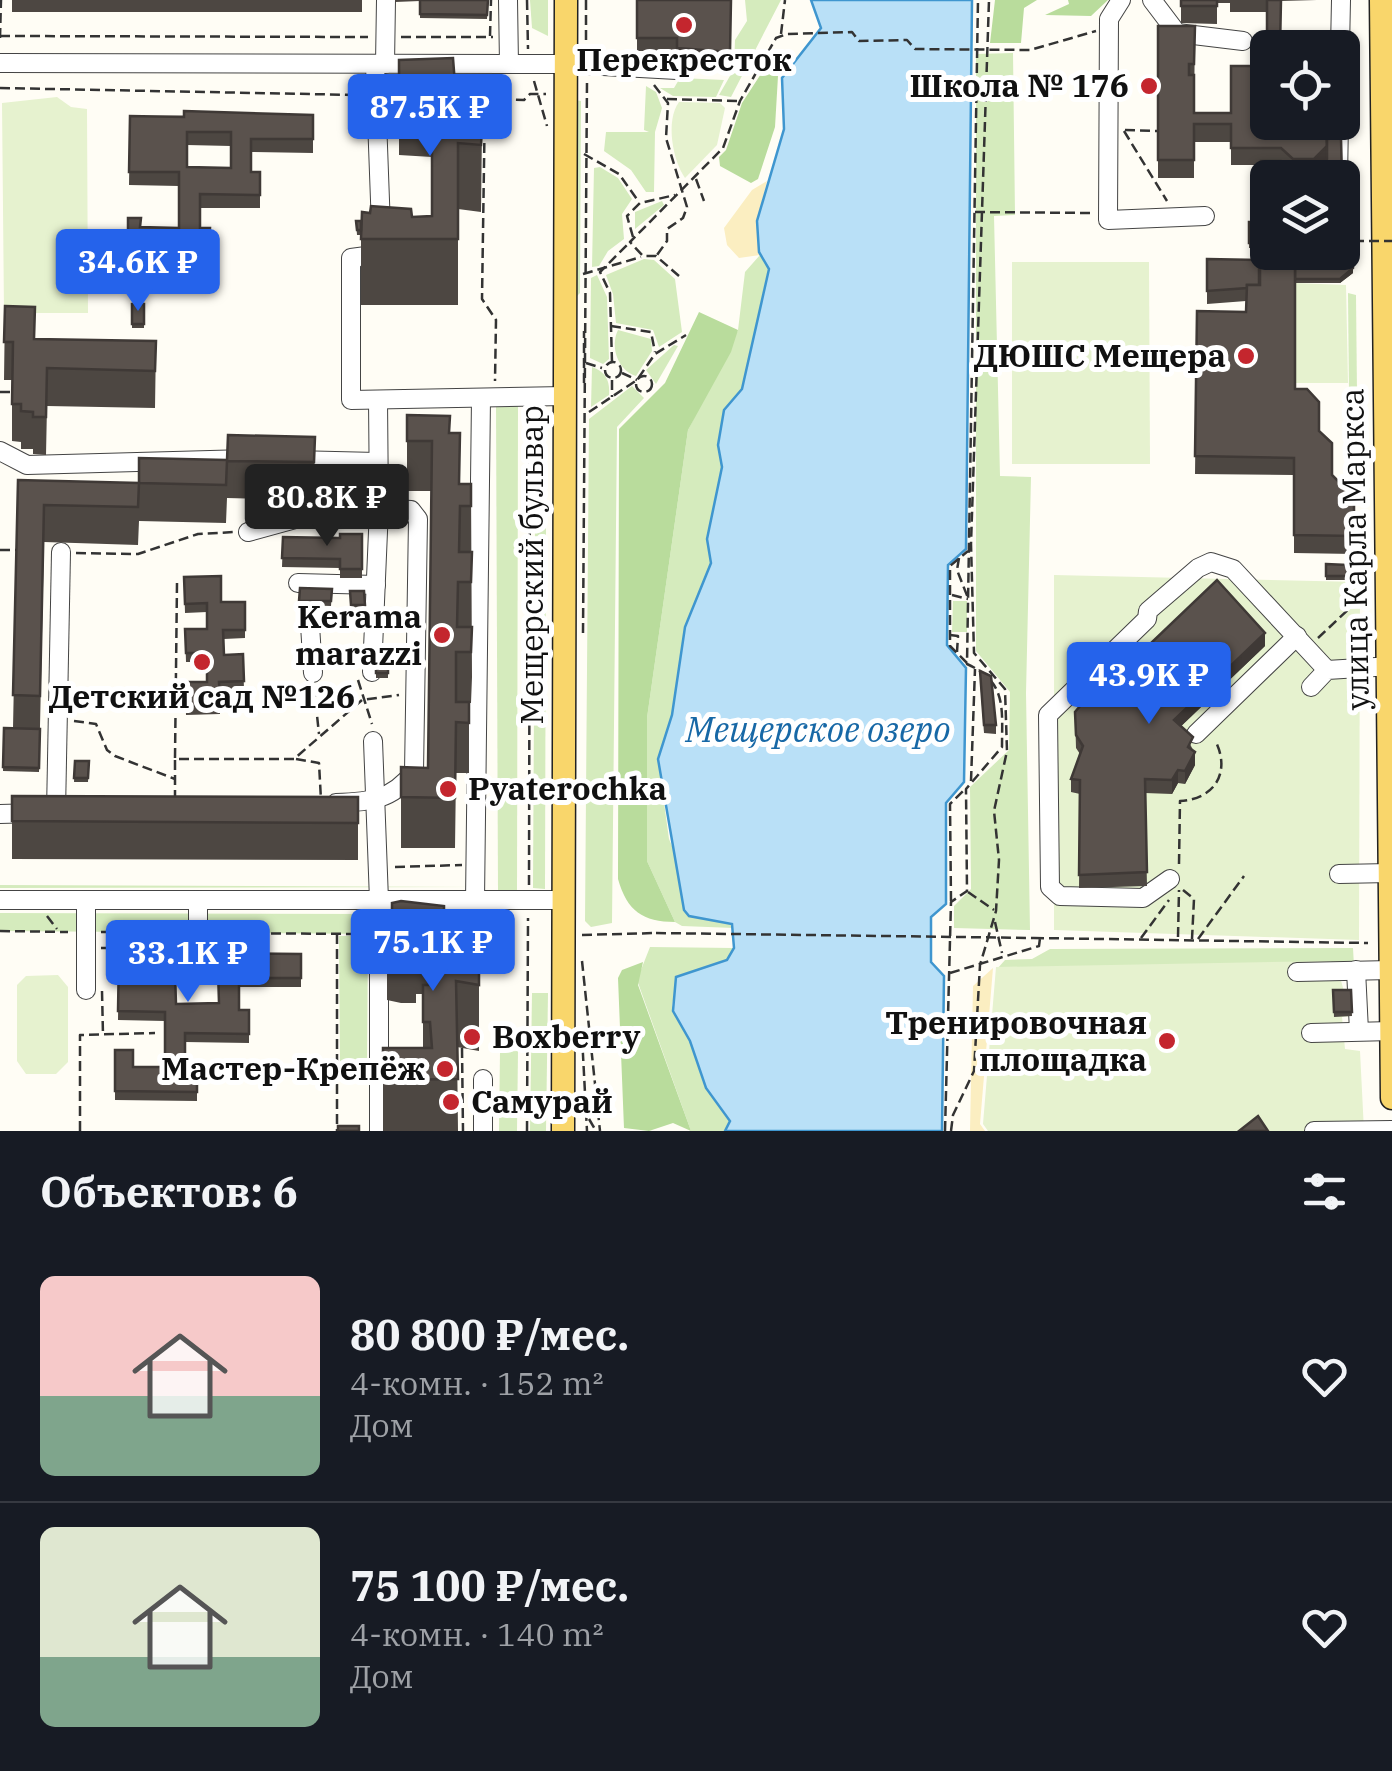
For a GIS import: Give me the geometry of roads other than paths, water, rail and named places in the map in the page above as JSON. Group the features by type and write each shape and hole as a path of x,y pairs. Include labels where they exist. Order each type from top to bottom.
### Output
{"main road":[{"name":"Мещерский бульвар","path":"563,1131 562,900 548,396 576,65 566,0"},
{"name":"улица Карла Маркса","path":"1382,0 1388,196 1392,1098"}],"street":[{"path":"386,0 376,95 382,180 381,258 352,258 351,400 548,396"},
{"path":"508,0 499,37 519,64"},
{"path":"1121,0 1111,12 1109,28 1108,220 1205,216"},
{"path":"1152,0 1176,33 1244,41"},
{"path":"1341,0 1341,30"},
{"path":"0,63 519,64 677,70"},
{"path":"474,901 488,398"},
{"path":"372,672 379,502 378,400"},
{"path":"0,450 27,466 208,459 377,462"},
{"path":"248,532 379,502 417,512 414,772 402,786 376,802 321,803"},
{"path":"56,812 61,552"},
{"path":"1176,878 1143,898 1060,896 1050,887 1048,715 1147,619 1148,611 1198,568 1212,562 1233,568 1327,670"},
{"path":"298,583 376,586"},
{"path":"313,673 310,624 314,620 375,616"},
{"path":"1205,735 1297,636"},
{"path":"1312,686 1327,670 1390,666"},
{"path":"373,741 379,900 379,1131"},
{"path":"0,814 76,812"},
{"path":"1340,874 1390,873"},
{"path":"0,900 562,900"},
{"path":"86,900 86,990"},
{"path":"198,900 198,933"},
{"path":"1356,970 1359,1031"},
{"path":"1297,972 1390,970"},
{"path":"1311,1033 1392,1030"},
{"path":"483,1079 483,1131"},
{"path":"1314,1130 1392,1130"}],"water":[{"name":"Мещерское озеро","path":"811,0 972,0 966,549 948,565 947,645 966,668 964,782 946,803 946,904 931,917 931,962 944,976 942,1131 725,1131 730,1121 706,1088 690,1041 673,1011 676,977 727,960 734,948 732,924 689,916 684,910 658,759 672,715 685,627 711,563 707,539 722,467 718,445 724,410 742,389 769,269 759,252 757,221 784,129 782,78 821,28"}],"place":[{"name":"Перекресток","path":"684,25"},
{"name":"Школа № 176","path":"1149,86"},
{"name":"ДЮШС Мещера","path":"1246,356"},
{"name":"Kerama marazzi","path":"442,635"},
{"name":"Детский сад №126","path":"202,662"},
{"name":"Pyaterochka","path":"448,789"},
{"name":"Boxberry","path":"472,1037"},
{"name":"Тренировочная площадка","path":"1167,1041"},
{"name":"Мастер-Крепёж","path":"445,1069"},
{"name":"Самурай","path":"451,1102"}]}
